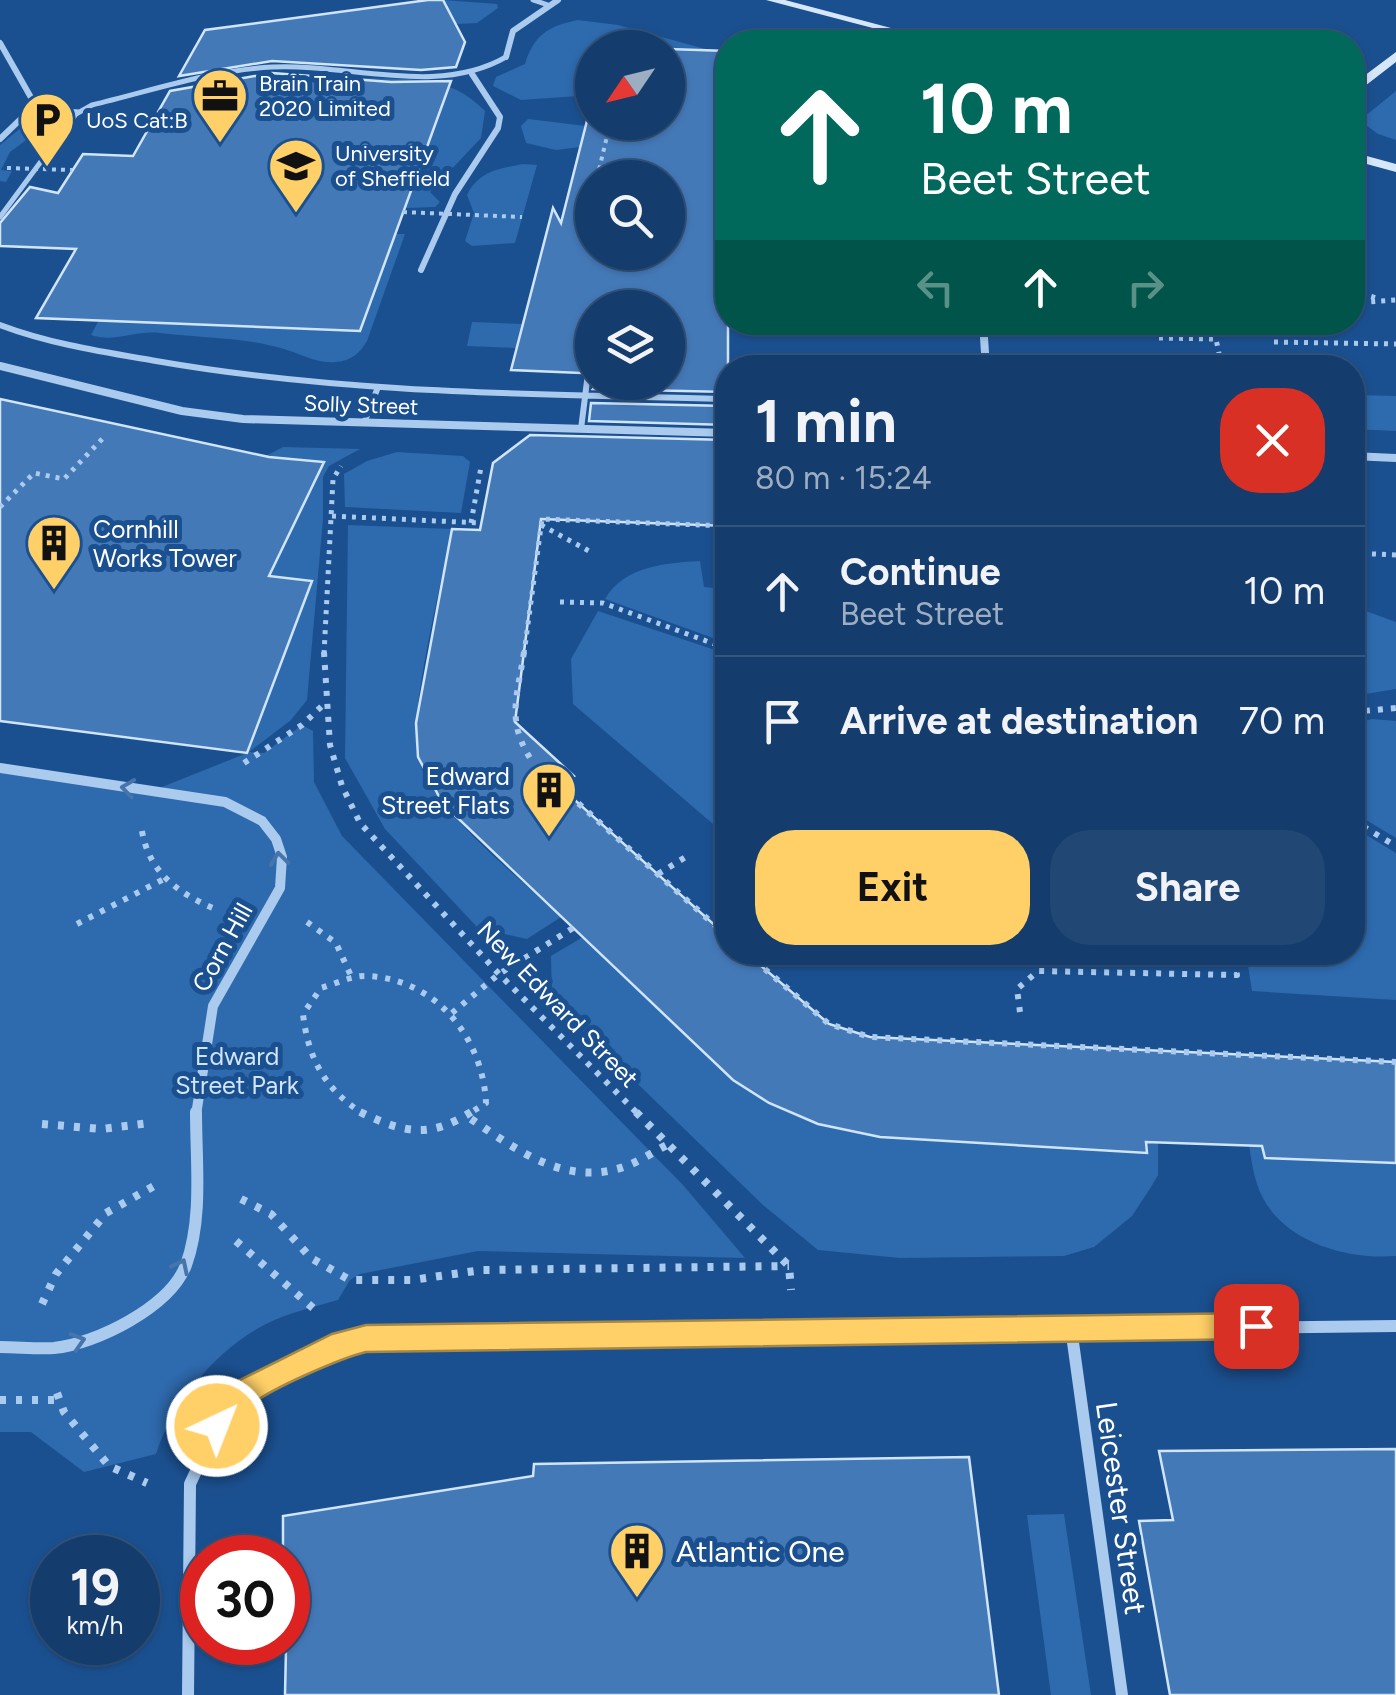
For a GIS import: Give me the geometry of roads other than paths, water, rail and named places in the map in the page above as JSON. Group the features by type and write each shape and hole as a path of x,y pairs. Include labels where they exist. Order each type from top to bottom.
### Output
{"main road":[{"path":"772,0 891,30"},
{"path":"1365,81 1396,56"},
{"path":"1365,160 1396,168"}],"street":[{"path":"506,57 513,31 558,0"},
{"path":"0,43 28,87 32,101 0,139"},
{"path":"422,270 464,179 498,136 500,117 472,74"},
{"name":"Solly Street","path":"0,366 182,412 243,419 715,433"},
{"path":"1365,457 1396,458"},
{"name":"Corn Hill","path":"0,768 224,802 262,822 276,839 282,856 280,888 213,1006 195,1119 196,1216 185,1268 151,1310 86,1340 44,1347 0,1346"},
{"path":"188,1695 190,1484 217,1426 241,1394 342,1344 366,1338 1396,1326"},
{"name":"Leicester Street","path":"1071,1328 1122,1695"}],"lane":[{"path":"533,0 548,4"},
{"path":"0,217 79,112 92,106 271,67 472,74 496,66 506,57"},
{"path":"29,108 79,112"},
{"path":"0,325 44,339 224,375 378,387 575,395"},
{"path":"364,423 378,387"},
{"path":"685,398 715,399"},
{"path":"581,429 584,400"}],"place":[{"name":"Brain Train 2020 Limited","path":"220,145"},
{"name":"UoS Cat:B","path":"47,169"},
{"name":"University of Sheffield","path":"296,215"},
{"name":"Cornhill Works Tower","path":"54,592"},
{"name":"Edward Street Flats","path":"549,839"},
{"name":"Atlantic One","path":"637,1600"}],"park label":[{"name":"Edward Street Park","path":"237,1070"}]}
